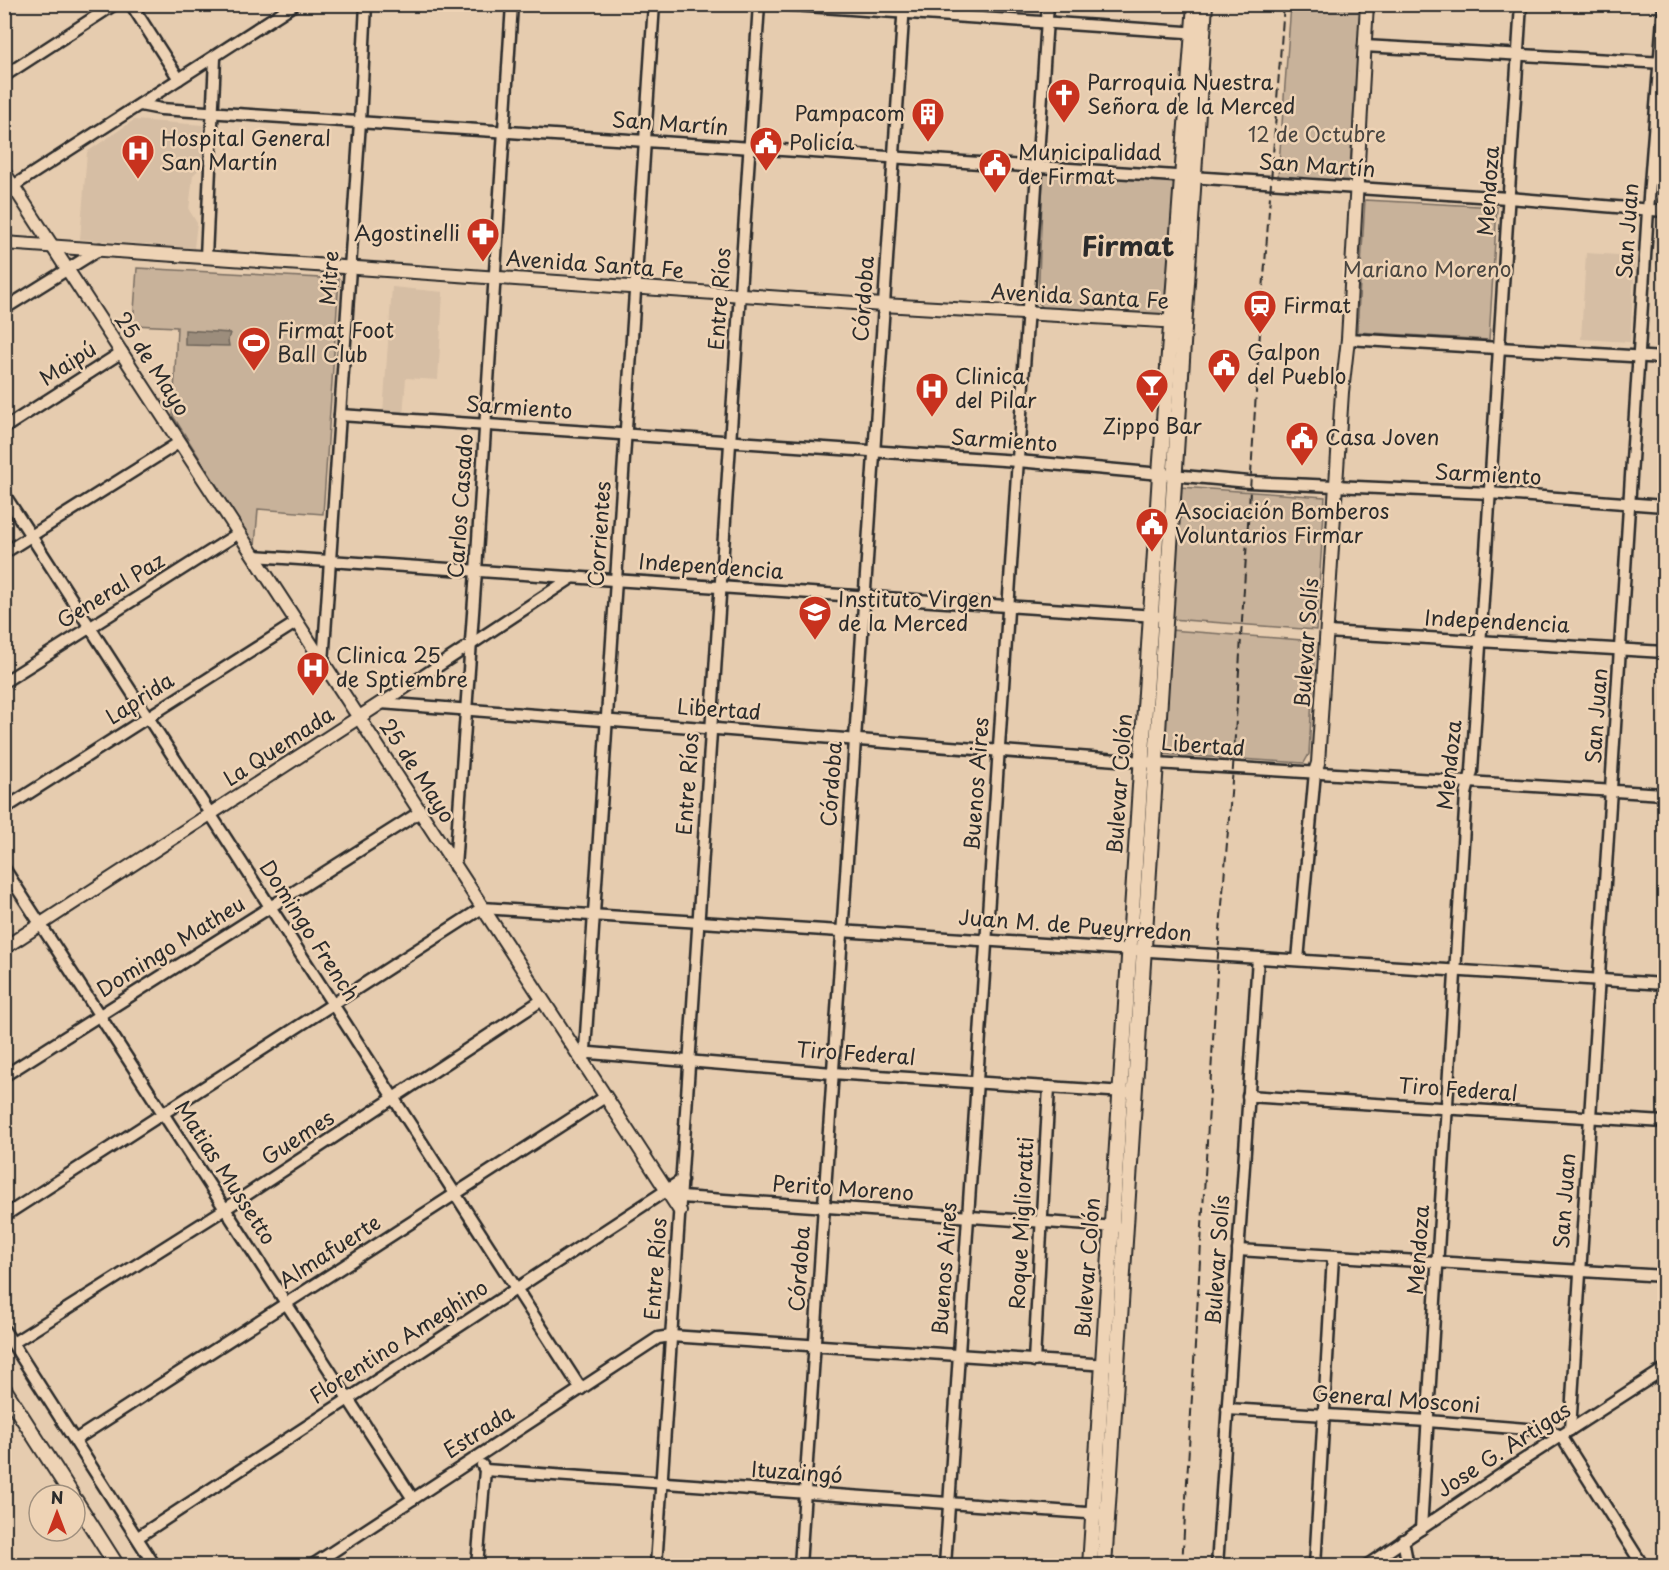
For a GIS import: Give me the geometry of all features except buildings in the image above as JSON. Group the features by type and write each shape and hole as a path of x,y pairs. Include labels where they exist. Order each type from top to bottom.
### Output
{"main road":[{"name":"Bulevar Colón","path":"1195,4 1198,33"},
{"name":"Bulevar Colón","path":"1090,1566 1100,1514 1167,475 1198,33 1205,4"},
{"path":"4,1389 64,1483"},
{"name":"Bulevar Colón","path":"1100,1514 1104,1566"},
{"path":"87,1519 117,1566"}],"street":[{"path":"4,76 115,4"},
{"path":"131,4 179,79"},
{"path":"9,189 215,58 295,4"},
{"name":"Mitre","path":"323,663 351,267 366,4"},
{"name":"Carlos Casado","path":"455,867 486,425 512,4"},
{"name":"Entre Ríos","path":"656,1566 759,4"},
{"path":"778,4 904,9 1047,23 1198,33"},
{"name":"Buenos Aires","path":"945,1566 1048,4"},
{"name":"Bulevar Solís","path":"1298,960 1315,772 1318,763 1342,392 1348,339 1367,4"},
{"name":"Mendoza","path":"1420,1529 1466,794 1472,771 1521,4"},
{"name":"San Juan","path":"1565,1433 1581,1271 1648,210 1662,63 1664,4"},
{"name":"Corrientes","path":"581,1056 594,915 653,5"},
{"name":"Córdoba","path":"800,1566 904,9"},
{"path":"1364,46 1662,63"},
{"path":"206,257 215,58"},
{"name":"San Martín","path":"140,105 161,109 504,133 1508,198 1665,212"},
{"name":"25 de Mayo","path":"4,172 9,189 53,246 680,1211"},
{"name":"Avenida Santa Fe","path":"4,243 883,305 1178,322"},
{"path":"4,309 100,249"},
{"path":"1348,339 1665,358"},
{"name":"Maipú","path":"4,428 122,352"},
{"name":"Sarmiento","path":"340,415 1018,460 1167,475 1336,487 1489,493 1665,506"},
{"path":"4,554 180,442"},
{"name":"Domingo French","path":"4,494 581,1389"},
{"name":"General Paz","path":"4,682 239,533"},
{"name":"Independencia","path":"254,556 1159,617"},
{"name":"La Quemada","path":"4,948 573,577"},
{"name":"Laprida","path":"4,809 297,622"},
{"name":"Independencia","path":"1327,632 1665,652"},
{"name":"Libertad","path":"381,703 1150,762 1665,794"},
{"name":"Domingo Matheu","path":"4,1076 420,812"},
{"name":"Matias Mussetto","path":"4,868 413,1499"},
{"path":"4,1216 482,908"},
{"name":"Juan M. de Pueyrredon","path":"482,908 1665,984"},
{"name":"Bulevar Solís","path":"1217,1566 1258,958"},
{"name":"Guemes","path":"13,1343 225,1209 542,1000"},
{"name":"Tiro Federal","path":"581,1056 689,1061 832,1073 1128,1092"},
{"name":"Roque Miglioratti","path":"1034,1361 1049,1087"},
{"name":"Tiro Federal","path":"1248,1096 1665,1122"},
{"name":"Almafuerte","path":"75,1440 605,1097"},
{"name":"Florentino Ameghino","path":"138,1537 682,1180"},
{"name":"Perito Moreno","path":"667,1190 681,1197 1119,1227"},
{"path":"1238,1250 1665,1276"},
{"path":"1315,1566 1333,1256"},
{"path":"4,1330 155,1566"},
{"path":"671,1336 1110,1365"},
{"name":"Estrada","path":"311,1566 657,1338 671,1336"},
{"name":"Jose G. Artigas","path":"1366,1566 1665,1369"},
{"name":"General Mosconi","path":"1227,1408 1428,1421 1565,1433"},
{"path":"1565,1433 1644,1566"},
{"path":"477,1566 485,1470 478,1456"},
{"name":"Ituzaingó","path":"485,1470 1100,1514"},
{"path":"1403,1540 1408,1566"}],"shaded area":[{"name":"Hospital General San Martín","path":"134,120 204,125 204,165 193,175 189,210 197,223 194,248 80,239 87,152"},
{"path":"1586,253 1635,256 1630,342 1581,339"},
{"path":"392,287 443,292 438,380 406,378 403,416 383,413"},
{"path":"185,330 230,333 229,346 185,345"}],"green space":[{"name":"12 de Octubre","path":"1291,5 1361,5 1349,182 1278,177"},
{"path":"1046,172 1172,182 1175,186 1167,311 1162,318 1045,310 1038,302 1043,176"},
{"name":"Mariano Moreno","path":"1365,200 1497,207 1489,340 1357,332"},
{"name":"Firmat Foot Ball Club","path":"137,268 339,279 323,514 258,509 255,546 225,499 218,498 219,489 173,416 177,327 133,325"},
{"path":"1180,487 1325,497 1316,630 1171,619"},
{"path":"1170,630 1315,641 1309,754 1304,763 1162,754"}],"railway":[{"path":"1182,1566 1218,955 1233,768 1258,360 1284,4"}],"place":[{"name":"Parroquia Nuestra Señora de la Merced","path":"1064,124"},
{"name":"Pampacom","path":"928,143"},
{"name":"Policía","path":"766,172"},
{"name":"Hospital General San Martín","path":"138,180"},
{"name":"Municipalidad de Firmat","path":"995,194"},
{"name":"Agostinelli","path":"483,263"},
{"name":"Firmat","path":"1260,335"},
{"name":"Firmat Foot Ball Club","path":"254,372"},
{"name":"Galpon del Pueblo","path":"1224,394"},
{"name":"Zippo Bar","path":"1152,414"},
{"name":"Clinica del Pilar","path":"932,418"},
{"name":"Casa Joven","path":"1302,467"},
{"name":"Asociación Bomberos Voluntarios Firmar","path":"1152,553"},
{"name":"Instituto Virgen de la Merced","path":"815,641"},
{"name":"Clinica 25 de Sptiembre","path":"313,697"}],"district":[{"name":"Firmat","path":"1128,247"}]}
